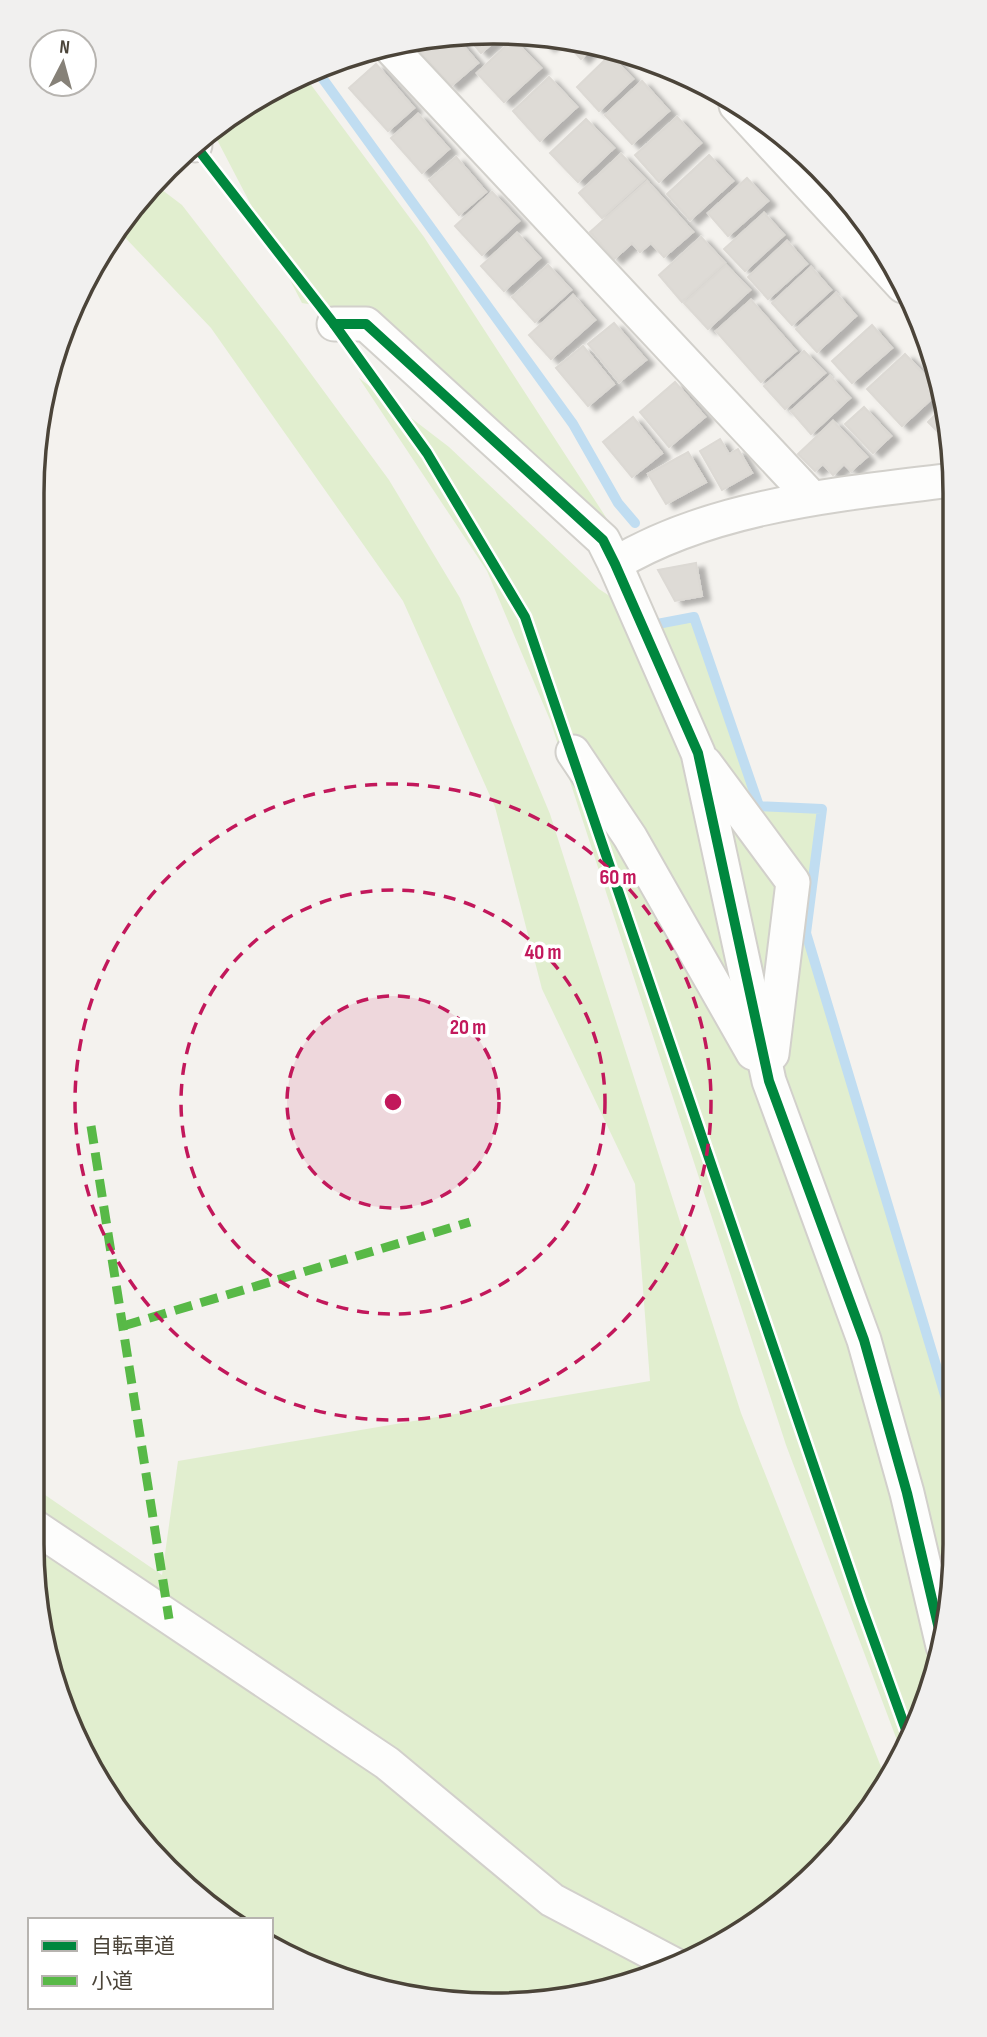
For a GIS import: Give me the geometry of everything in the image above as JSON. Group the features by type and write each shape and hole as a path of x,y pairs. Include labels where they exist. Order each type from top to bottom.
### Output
{"street":[{"path":"397,54 811,497"},
{"path":"763,134 873,254"},
{"path":"334,324 366,324 603,540 615,565 698,753 769,1081 864,1340 907,1493 937,1619"},
{"path":"615,565 649,544 811,497 943,481"},
{"path":"573,752 630,837 769,1081"},
{"path":"698,753 793,882 769,1081"},
{"path":"44,1533 387,1763 552,1900 665,1960"}],"green space":[{"path":"310,83 424,237 622,542 596,536 331,308 302,303 217,139 269,104"},
{"path":"162,190 182,205 284,337 389,480 460,598 550,814 741,1413 882,1770 832,1840 812,1862 767,1900 718,1933 666,1959 581,1985 494,1993 406,1985 349,1969 295,1947 273,1935 273,1918 244,1917 175,1862 120,1793 78,1716 52,1631 45,1573 44,1494 162,1575 178,1461 650,1381 635,1184 542,989 495,807 403,601 211,328 125,237"},
{"path":"359,378 449,447 599,589 652,624 694,617 759,806 822,809 806,933 943,1388 943,1544 939,1602 928,1660 897,1741 786,1445 550,720 487,571"}],"building":[{"path":"491,44 481,53 474,45"},
{"path":"507,44 519,45 541,68 504,102 477,73"},
{"path":"463,45 478,63 451,86 419,50"},
{"path":"574,51 587,53 581,59"},
{"path":"607,58 616,61 633,79 599,111 577,87"},
{"path":"376,64 414,108 388,131 349,88"},
{"path":"549,77 577,107 540,141 513,111"},
{"path":"642,81 669,111 632,144 605,115"},
{"path":"418,114 449,149 422,173 391,138"},
{"path":"677,117 701,143 659,182 635,155"},
{"path":"586,119 614,148 578,182 550,153"},
{"path":"621,154 645,179 602,218 579,193"},
{"path":"709,155 733,181 690,220 667,194"},
{"path":"456,157 486,192 459,215 429,180"},
{"path":"747,178 768,201 728,236 708,213"},
{"path":"647,181 693,232 664,257 651,243 640,252 632,243 614,259 590,232"},
{"path":"492,192 519,221 482,255 455,226"},
{"path":"764,213 784,235 745,271 724,249"},
{"path":"517,233 540,258 504,291 481,266"},
{"path":"701,237 725,263 682,302 659,275"},
{"path":"787,241 807,264 768,299 748,277"},
{"path":"548,265 571,290 535,322 512,297"},
{"path":"726,265 750,290 708,329 684,303"},
{"path":"811,267 831,290 792,325 772,303"},
{"path":"836,293 856,316 817,352 796,329"},
{"path":"573,295 595,320 551,359 529,335"},
{"path":"751,300 796,351 761,382 716,331"},
{"path":"614,323 646,360 619,382 588,344"},
{"path":"872,325 892,348 852,383 832,361"},
{"path":"583,346 614,384 588,406 556,368"},
{"path":"804,351 825,373 785,409 764,386"},
{"path":"905,354 928,379 933,397 902,426 867,389"},
{"path":"830,376 850,398 811,434 791,411"},
{"path":"675,382 705,417 669,447 640,412"},
{"path":"864,407 891,436 873,453 845,424"},
{"path":"936,414 939,433 928,422"},
{"path":"633,417 662,453 632,477 603,442"},
{"path":"833,421 867,457 851,471 844,464 833,475 823,464 815,471 798,454"},
{"path":"720,439 729,454 738,449 752,473 722,490 700,451"},
{"path":"688,452 706,482 666,504 648,474"},
{"path":"696,563 702,596 675,601 658,570"}],"waterway":[{"path":"322,78 573,424 618,503 635,523"},
{"path":"650,621 652,625 694,617 759,806 822,809 806,933 943,1388"}],"marked path":[{"path":"91,1126 169,1619"},
{"path":"123,1326 470,1222"}],"cycle path":[{"path":"200,152 334,324 427,453 525,617 905,1726"},
{"path":"334,324 366,324 603,540 615,564 698,753 769,1081 864,1340 907,1493 937,1619"}]}
